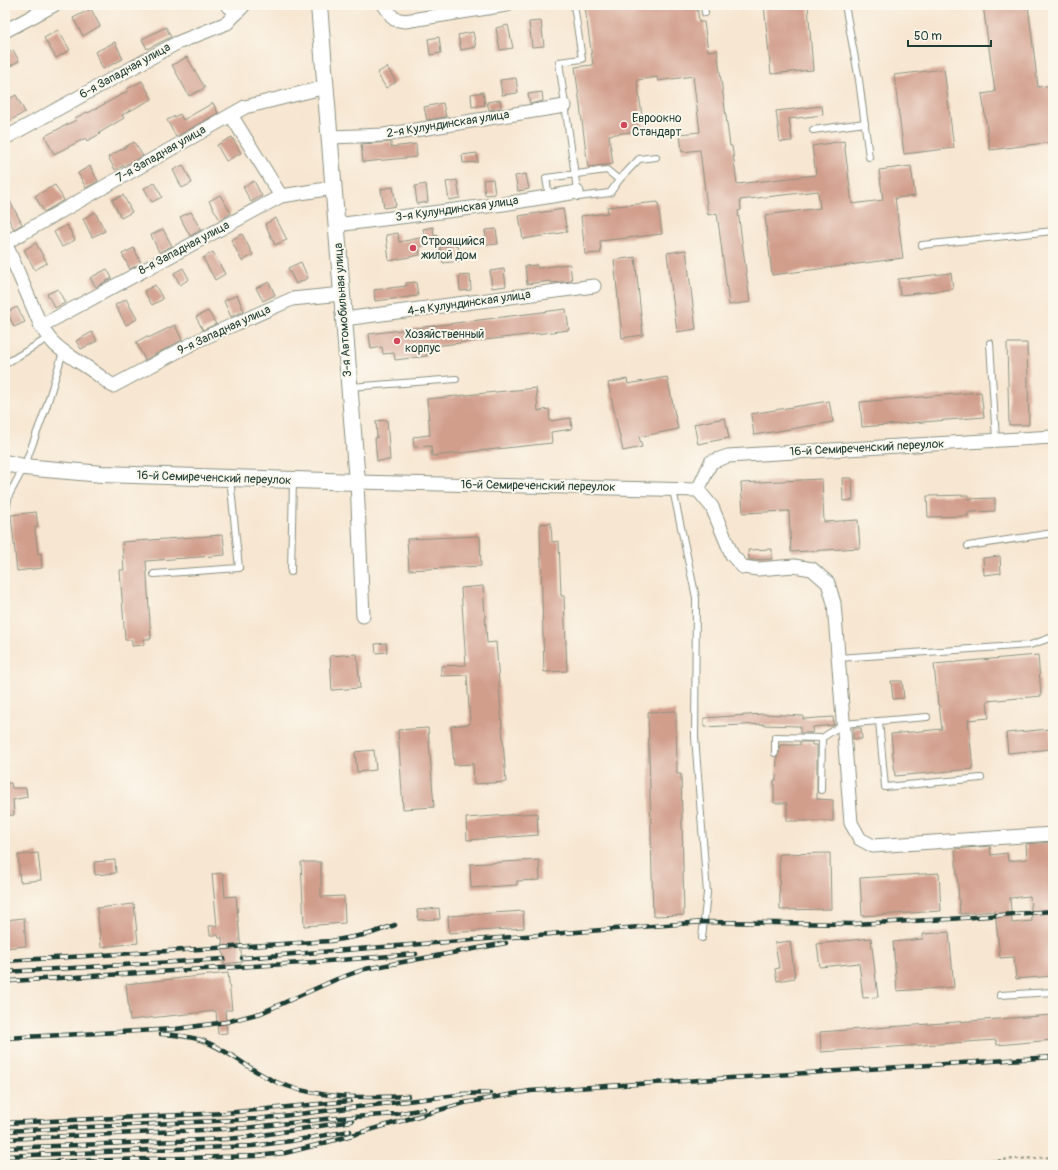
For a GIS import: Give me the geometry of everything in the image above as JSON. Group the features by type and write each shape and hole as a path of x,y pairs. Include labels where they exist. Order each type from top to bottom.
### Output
{"street":[{"path":"5,31 54,5"},
{"name":"3-я Автомобильная улица","path":"319,5 357,482 363,616"},
{"path":"384,5 394,19 405,21 506,5"},
{"name":"6-я Западная улица","path":"5,138 177,43 227,23 236,8"},
{"name":"7-я Западная улица","path":"5,242 245,107 326,87"},
{"name":"2-я Кулундинская улица","path":"330,137 384,135 565,106"},
{"path":"230,115 281,196"},
{"name":"8-я Западная улица","path":"41,326 281,196 333,188"},
{"name":"3-я Кулундинская улица","path":"336,225 503,204 577,192"},
{"path":"5,242 41,326 48,338 63,352"},
{"name":"4-я Кулундинская улица","path":"344,320 594,286"},
{"name":"9-я Западная улица","path":"63,352 113,386 199,340 292,299 342,294"},
{"name":"16-й Семиреченский переулок","path":"5,463 24,467 102,474 698,490 711,462 728,456 1053,437"},
{"path":"698,490 712,507 732,555 743,567 758,569 794,566 812,569 828,583 834,603 851,823 860,839 873,846 1053,834"}],"lane":[{"path":"574,5 582,59 559,62 578,197 610,193 619,180 638,159 656,157"},
{"path":"704,5 705,13"},
{"path":"845,5 859,80 869,157"},
{"path":"813,130 865,123"},
{"path":"549,196 546,178 607,170 619,180"},
{"path":"922,245 1053,231"},
{"path":"5,364 48,338"},
{"path":"990,343 996,440"},
{"path":"5,516 9,495 24,467 46,408 63,352"},
{"path":"349,387 456,379"},
{"path":"154,574 239,568 230,478"},
{"path":"291,572 293,480"},
{"path":"673,490 696,598 695,737 706,893 702,938"},
{"path":"968,546 1053,533"},
{"path":"838,658 1030,645 1053,637"},
{"path":"775,753 775,737 822,738 843,724 927,717"},
{"path":"880,721 885,787 981,778"},
{"path":"821,790 822,738"},
{"path":"1000,995 1053,992"}],"path":[{"path":"908,1165 1053,1157"}],"building":[{"path":"603,5 697,5 699,22 704,22 708,51 717,50 730,146 732,146 737,184 816,175 812,146 844,141 852,204 883,200 879,170 911,166 915,196 895,198 903,258 772,275 765,215 820,208 818,191 740,200 741,210 738,211 750,302 729,305 717,213 708,215 700,150 682,152 680,134 700,132 693,76 658,81 657,77 637,80 644,130 609,135 613,164 588,167 575,67 593,65 585,7"},
{"path":"764,5 808,5 813,70 771,74"},
{"path":"983,5 1028,5 1038,87 1053,85 1053,142 990,150 982,94 995,92"},
{"path":"91,9 100,26 83,36 73,18"},
{"path":"541,21 544,46 532,47 529,22"},
{"path":"508,25 513,48 500,50 496,28"},
{"path":"166,27 171,37 147,49 142,39"},
{"path":"58,30 70,50 56,58 44,38"},
{"path":"473,32 476,47 461,50 458,35"},
{"path":"439,37 441,53 430,55 428,39"},
{"path":"115,42 123,59 103,69 95,52"},
{"path":"13,50 19,61 5,69 5,54"},
{"path":"187,57 205,88 189,96 172,65"},
{"path":"387,67 396,82 386,88 377,73"},
{"path":"944,69 954,148 904,154 894,75"},
{"path":"516,78 518,93 502,95 500,80"},
{"path":"142,81 152,99 122,115 124,118 99,133 100,134 87,141 86,138 54,154 45,136 76,120 75,118 87,112 88,113 128,91 127,89"},
{"path":"483,92 485,105 472,107 471,94"},
{"path":"542,92 543,101 530,104 528,94"},
{"path":"16,95 25,112 8,122 5,115 5,101"},
{"path":"500,100 501,108 489,110 487,102"},
{"path":"213,103 218,113 176,137 167,120 180,114 183,120"},
{"path":"443,103 446,117 427,120 424,107"},
{"path":"822,106 823,115 789,119 792,141 780,142 776,111"},
{"path":"232,137 241,153 226,161 217,145"},
{"path":"134,142 143,156 115,170 108,157"},
{"path":"391,142 391,147 416,144 417,157 363,162 361,144"},
{"path":"477,153 478,162 463,163 462,155"},
{"path":"183,165 192,183 182,188 173,170"},
{"path":"90,166 98,181 86,188 78,173"},
{"path":"526,174 529,189 518,191 515,176"},
{"path":"493,179 495,194 485,195 483,180"},
{"path":"457,180 460,198 449,200 446,182"},
{"path":"254,181 262,196 251,202 243,187"},
{"path":"155,183 162,197 152,202 144,188"},
{"path":"426,184 428,202 417,204 415,186"},
{"path":"55,185 64,200 44,212 35,196"},
{"path":"393,187 396,206 384,208 381,189"},
{"path":"5,192 22,224 14,229 5,213"},
{"path":"123,195 132,212 121,218 112,200"},
{"path":"220,195 231,213 220,220 209,201"},
{"path":"658,202 662,234 600,241 601,253 585,254 581,216 608,213 607,207"},
{"path":"563,209 567,232 523,239 519,216"},
{"path":"95,212 105,231 92,237 83,219"},
{"path":"191,212 201,230 190,236 180,217"},
{"path":"276,218 287,240 275,245 265,224"},
{"path":"67,225 75,240 62,247 54,232"},
{"path":"433,227 434,236 437,235 439,242 419,247 420,255 389,261 386,235 398,233 399,242 425,237 423,229"},
{"path":"163,229 172,246 159,252 151,235"},
{"path":"496,229 498,244 487,245 485,230"},
{"path":"242,234 253,255 242,261 231,240"},
{"path":"36,243 47,263 35,270 24,250"},
{"path":"458,245 460,261 443,263 440,247"},
{"path":"134,248 141,263 130,269 122,254"},
{"path":"686,250 696,329 677,332 667,253"},
{"path":"213,252 225,274 215,280 203,258"},
{"path":"635,257 643,335 622,338 614,260"},
{"path":"301,262 308,278 296,284 288,268"},
{"path":"570,264 572,281 551,283 551,281 527,284 525,266 537,265 537,268"},
{"path":"183,268 189,279 180,285 174,273"},
{"path":"107,269 112,278 96,287 90,278"},
{"path":"504,269 506,286 492,288 490,271"},
{"path":"951,273 953,289 900,295 898,279"},
{"path":"470,275 471,290 460,291 459,276"},
{"path":"269,282 275,295 263,301 256,288"},
{"path":"416,282 418,296 375,301 374,290 406,286 406,283"},
{"path":"155,285 163,299 152,305 144,291"},
{"path":"58,289 65,303 55,308 47,294"},
{"path":"237,295 244,311 231,317 224,301"},
{"path":"126,299 137,319 126,325 115,305"},
{"path":"17,307 25,322 14,327 7,312"},
{"path":"566,309 569,330 426,347 427,356 395,360 394,353 383,354 382,347 371,349 369,334"},
{"path":"208,311 216,324 203,330 196,317"},
{"path":"175,325 182,340 145,360 136,342"},
{"path":"92,332 97,341 81,349 76,341"},
{"path":"1007,343 1027,343 1029,425 1009,425"},
{"path":"667,377 678,429 639,437 642,447 623,451 608,383 627,379 628,384"},
{"path":"536,388 538,411 549,409 550,421 571,418 572,429 551,432 552,443 432,456 431,446 414,447 413,437 430,435 427,399"},
{"path":"981,392 984,417 862,427 860,402"},
{"path":"829,401 833,422 754,435 751,414"},
{"path":"725,418 729,438 698,444 694,424"},
{"path":"387,420 390,460 377,461 375,438 377,438 376,421"},
{"path":"842,478 852,478 853,500 843,501"},
{"path":"822,479 824,522 858,520 860,548 791,552 789,511 743,513 741,483"},
{"path":"968,495 968,499 995,498 995,511 968,512 968,516 928,517 927,496"},
{"path":"36,512 38,527 35,527 38,554 41,553 42,568 17,571 11,515"},
{"path":"551,523 552,542 559,541 561,596 564,596 567,671 544,672 540,524"},
{"path":"223,535 225,555 146,561 151,639 144,639 144,645 132,646 132,640 125,640 120,570 124,570 122,542"},
{"path":"480,536 481,566 409,570 407,539"},
{"path":"772,549 772,559 749,560 748,550"},
{"path":"1000,556 1001,573 984,575 983,558"},
{"path":"483,586 487,643 496,642 506,782 474,784 473,764 454,765 451,726 470,724 467,675 441,676 441,666 466,665 461,588"},
{"path":"386,643 387,652 376,653 375,644"},
{"path":"357,654 360,688 332,690 330,656"},
{"path":"1038,655 1041,696 987,701 989,718 968,720 973,769 895,776 891,734 942,729 934,664"},
{"path":"891,681 902,681 904,698 893,699"},
{"path":"676,711 677,774 681,774 684,915 653,916 648,712"},
{"path":"763,714 803,716 803,719 833,717 834,725 813,727 812,733 800,733 800,726 763,724 704,727 704,718"},
{"path":"428,728 434,807 403,809 398,730"},
{"path":"853,728 861,728 862,739 853,739"},
{"path":"1050,729 1052,749 1008,753 1006,733"},
{"path":"800,742 812,742 812,745 817,745 817,799 833,800 833,821 787,821 787,803 774,803 774,780 776,780 777,757 780,745 800,745"},
{"path":"374,750 376,770 357,772 355,752"},
{"path":"5,783 11,783 12,788 26,788 27,797 13,800 14,815 5,816"},
{"path":"537,813 538,835 467,840 466,818"},
{"path":"1052,842 1053,976 1016,979 1014,957 1000,958 995,911 960,914 955,849 990,846 991,855 1007,853 1008,861 1027,859 1026,844","holes":["1030,896 1032,921 1012,923 1010,898"]},
{"path":"38,853 41,880 20,882 18,855"},
{"path":"830,853 831,909 780,910 779,854"},
{"path":"115,860 116,873 95,875 94,862"},
{"path":"539,860 540,880 517,881 517,885 471,888 470,864"},
{"path":"301,862 321,862 321,897 344,896 345,923 304,926"},
{"path":"223,873 225,897 236,896 242,962 224,964 222,938 219,938 218,935 210,935 209,926 217,926 212,874"},
{"path":"939,873 941,911 862,916 860,878"},
{"path":"134,904 138,943 101,947 97,908"},
{"path":"439,908 440,919 418,920 417,910"},
{"path":"523,911 524,928 449,933 448,916"},
{"path":"24,918 26,946 5,948 5,920"},
{"path":"949,932 954,987 897,991 893,942 923,939 923,934"},
{"path":"871,938 878,997 863,998 859,963 820,967 817,944"},
{"path":"790,941 795,978 777,981 775,969 779,968 775,943"},
{"path":"228,973 232,1010 225,1010 227,1033 218,1034 216,1011 130,1020 126,984"},
{"path":"1053,1015 1053,1040 997,1045 996,1040 821,1052 820,1032"}],"railway":[{"path":"242,958 704,922 854,924 950,919 1053,911"},
{"path":"5,961 331,941 369,934 395,925"},
{"path":"5,1038 176,1029 226,1022 261,1013 337,979 365,969 506,943"},
{"path":"11,981 302,963 416,954"},
{"path":"5,972 224,959"},
{"path":"161,1034 186,1037 212,1044 260,1074 296,1089 328,1095 360,1097 408,1096"},
{"path":"5,1163 256,1156 285,1153 464,1103 530,1091 1053,1057"},
{"path":"462,1094 490,1093"},
{"path":"5,1131 257,1119 466,1094"},
{"path":"5,1123 226,1113 350,1101"},
{"path":"5,1139 245,1128 325,1119 396,1114 424,1109"},
{"path":"5,1148 226,1139 249,1137 352,1121"},
{"path":"5,1156 252,1146 350,1131"}],"place":[{"name":"Евроокно Стандарт","path":"624,125"},
{"name":"Строящийся жилой дом","path":"413,248"},
{"name":"Хозяйственный корпус","path":"397,341"}]}
